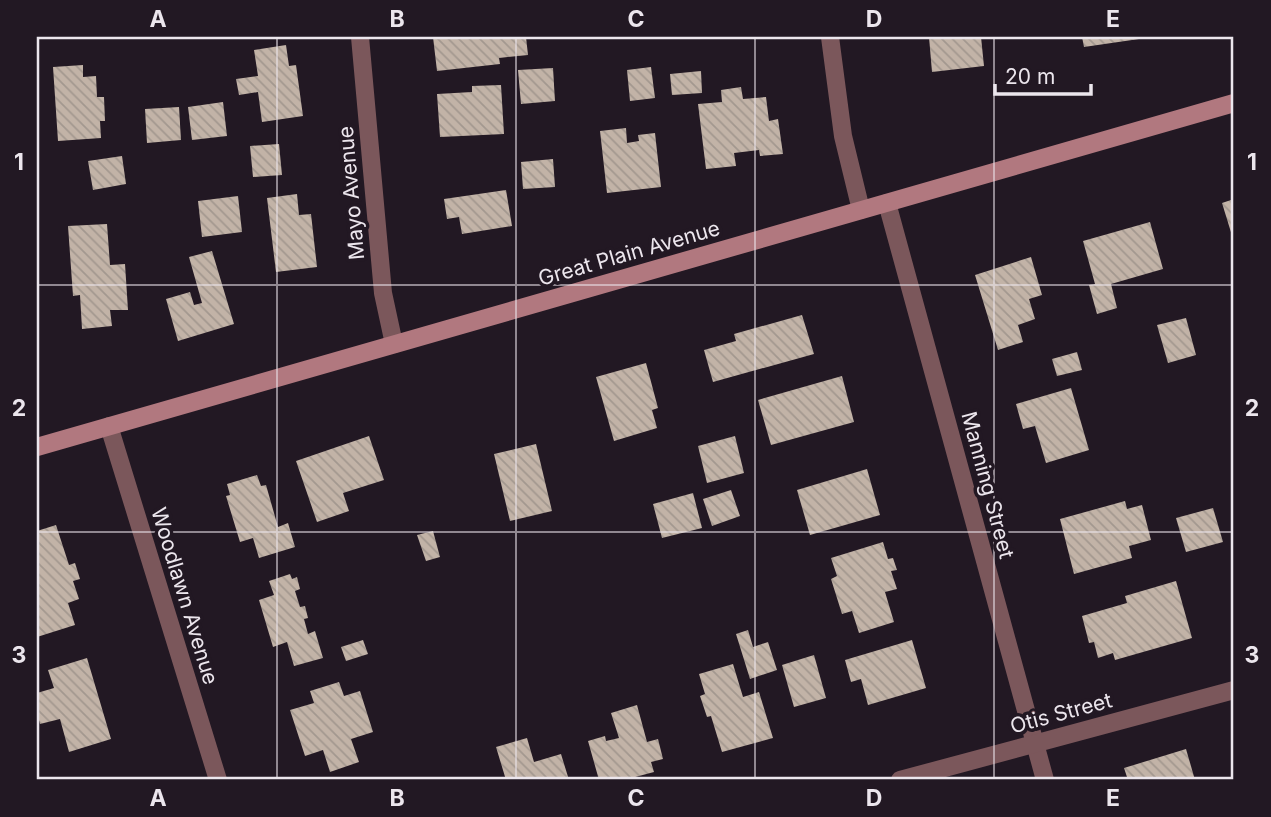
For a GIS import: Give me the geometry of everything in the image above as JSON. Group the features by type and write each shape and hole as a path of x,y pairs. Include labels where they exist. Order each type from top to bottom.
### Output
{"main road":[{"name":"Great Plain Avenue","path":"37,447 1234,103"}],"street":[{"name":"Mayo Avenue","path":"360,37 383,293 394,344"},
{"path":"830,37 841,126 861,210"},
{"name":"Manning Street","path":"887,203 1045,780"},
{"name":"Woodlawn Avenue","path":"109,426 218,780"},
{"name":"Otis Street","path":"900,780 1234,690"}],"building":[{"path":"433,37 526,37 528,55 499,58 500,64 437,71"},
{"path":"929,37 981,37 984,66 932,72"},
{"path":"1082,37 1139,37 1139,39 1084,47"},
{"path":"286,45 289,66 296,65 303,116 262,122 258,92 239,95 236,79 258,76 254,50"},
{"path":"83,65 83,77 96,76 97,97 104,97 105,121 100,121 101,138 58,141 53,67"},
{"path":"651,67 655,98 630,101 627,70"},
{"path":"553,68 555,101 521,104 518,70"},
{"path":"701,71 702,93 672,95 670,74"},
{"path":"501,85 504,134 440,137 437,94 472,92 472,86"},
{"path":"741,87 743,99 766,97 769,121 778,119 783,154 760,156 759,150 734,153 736,166 706,169 698,104 722,102 721,90"},
{"path":"223,102 227,136 192,140 188,107"},
{"path":"179,107 181,140 147,143 145,109"},
{"path":"626,128 627,143 639,141 638,135 655,133 661,187 607,193 600,131"},
{"path":"279,144 282,175 253,177 250,146"},
{"path":"122,156 126,184 93,190 88,161"},
{"path":"553,159 555,187 523,189 521,162"},
{"path":"506,190 512,226 462,234 459,217 447,219 444,199"},
{"path":"297,194 299,215 311,214 317,267 276,272 267,198"},
{"path":"238,196 242,232 202,237 198,201"},
{"path":"1234,199 1234,242 1222,203"},
{"path":"1150,222 1163,269 1111,284 1117,308 1097,314 1089,285 1095,284 1083,241"},
{"path":"107,224 110,265 125,264 128,310 110,310 112,326 82,329 80,295 73,296 68,226"},
{"path":"212,251 234,324 178,341 166,299 190,292 194,305 202,303 189,257"},
{"path":"1031,257 1042,295 1029,299 1035,319 1018,325 1023,342 998,350 975,275"},
{"path":"802,315 814,354 713,382 704,350 736,341 734,334"},
{"path":"1186,318 1196,355 1168,363 1157,325"},
{"path":"1077,352 1082,370 1057,376 1052,359"},
{"path":"646,363 658,408 652,410 657,428 614,441 596,377"},
{"path":"842,376 854,422 771,445 758,400"},
{"path":"1071,388 1089,450 1046,463 1035,426 1023,429 1016,404"},
{"path":"369,436 384,480 343,493 349,511 317,522 296,461"},
{"path":"735,436 744,473 707,483 698,446"},
{"path":"536,444 552,511 510,521 494,454"},
{"path":"867,469 880,515 810,535 797,490"},
{"path":"257,475 261,486 266,485 278,527 288,523 295,547 259,558 253,538 240,542 226,496 230,495 227,484"},
{"path":"731,490 740,516 712,526 703,499"},
{"path":"693,493 702,528 662,538 653,504"},
{"path":"1125,501 1127,509 1142,505 1151,540 1129,546 1132,558 1074,574 1060,519"},
{"path":"1213,508 1223,542 1186,552 1176,518"},
{"path":"56,525 69,565 75,563 80,579 73,581 79,599 68,603 75,625 37,637 37,531"},
{"path":"433,531 440,557 426,561 417,535"},
{"path":"883,542 888,559 893,558 897,570 891,571 897,589 885,592 894,622 859,633 852,611 842,614 831,579 837,576 831,558"},
{"path":"290,574 292,579 297,577 300,589 295,591 300,607 305,606 308,618 304,619 308,634 315,631 323,658 294,666 287,642 273,647 259,600 274,595 269,581"},
{"path":"1176,581 1192,638 1115,660 1113,653 1098,658 1094,642 1089,643 1082,616 1127,603 1125,596"},
{"path":"748,630 753,647 768,642 777,670 750,679 736,634"},
{"path":"363,640 368,654 346,661 341,647"},
{"path":"912,640 926,688 868,705 861,679 851,682 845,660"},
{"path":"814,655 826,698 794,707 782,665"},
{"path":"87,658 111,739 69,752 60,719 40,724 37,693 54,688 48,670"},
{"path":"733,664 743,697 759,692 773,738 722,752 711,716 707,717 700,696 705,694 699,674"},
{"path":"339,682 344,696 360,691 373,732 351,739 359,762 330,772 323,750 305,756 290,710 314,703 310,691"},
{"path":"637,705 647,742 658,739 663,759 651,762 654,772 624,780 599,780 588,741 605,736 606,741 619,738 611,713"},
{"path":"527,738 534,762 561,754 569,780 506,780 496,747"},
{"path":"1186,749 1195,780 1128,780 1124,768"}]}
